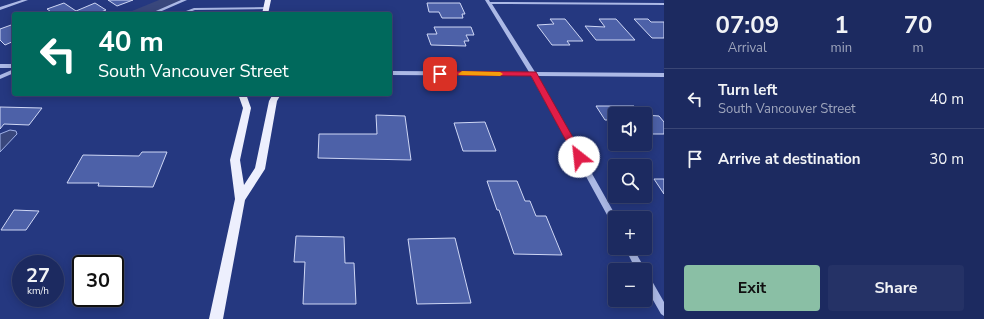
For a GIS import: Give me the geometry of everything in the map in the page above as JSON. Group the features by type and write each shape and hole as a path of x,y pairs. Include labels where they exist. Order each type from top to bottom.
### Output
{"main road":[{"path":"266,11 268,0"},
{"path":"216,319 240,199 235,160 246,108 243,96"},
{"path":"240,199 260,169 272,101 276,96"}],"street":[{"path":"0,9 26,0"},
{"path":"156,12 185,0"},
{"path":"488,1 664,4"},
{"path":"488,1 533,74 609,211"},
{"path":"185,12 190,10 214,9 266,11"},
{"path":"0,66 12,66"},
{"path":"0,77 12,72"},
{"path":"392,73 664,75"},
{"path":"652,290 664,311"}],"water":[{"path":"10,130 16,131 17,134 0,152 0,134"}],"building":[{"path":"108,0 133,0 117,6"},
{"path":"64,3 76,11 95,3 106,10 101,12 51,12 47,9"},
{"path":"427,3 460,3 465,14 462,14 463,18 442,18 439,12 429,12"},
{"path":"550,19 565,19 583,41 567,41 570,45 552,45 537,25 554,24"},
{"path":"599,19 616,19 635,40 596,40 585,26 605,27"},
{"path":"634,19 648,19 651,22 664,22 664,38 652,38"},
{"path":"12,25 12,42 5,45 0,40 0,29"},
{"path":"434,27 471,27 474,35 466,35 469,41 464,41 466,46 431,45 427,34 437,34"},
{"path":"596,106 635,107 608,107 608,120 605,120"},
{"path":"0,107 42,108 29,125 4,124 0,129"},
{"path":"376,115 405,116 411,160 318,158 319,134 377,134"},
{"path":"652,116 659,116 664,122 664,134 652,134"},
{"path":"485,122 496,151 463,151 454,123"},
{"path":"142,152 167,152 153,187 98,186 99,183 67,183 83,155 139,156"},
{"path":"654,179 664,179 664,194"},
{"path":"487,181 517,181 525,201 530,201 536,216 546,216 562,255 514,254"},
{"path":"14,210 39,211 26,230 1,230"},
{"path":"296,236 344,237 345,263 354,263 356,304 303,304 305,262 294,262"},
{"path":"455,238 471,303 417,304 408,239"}],"waterway":[{"path":"143,12 172,0"}],"slow traffic":[{"path":"462,74 500,74"}],"route":[{"path":"440,74 533,74 579,157"}]}
